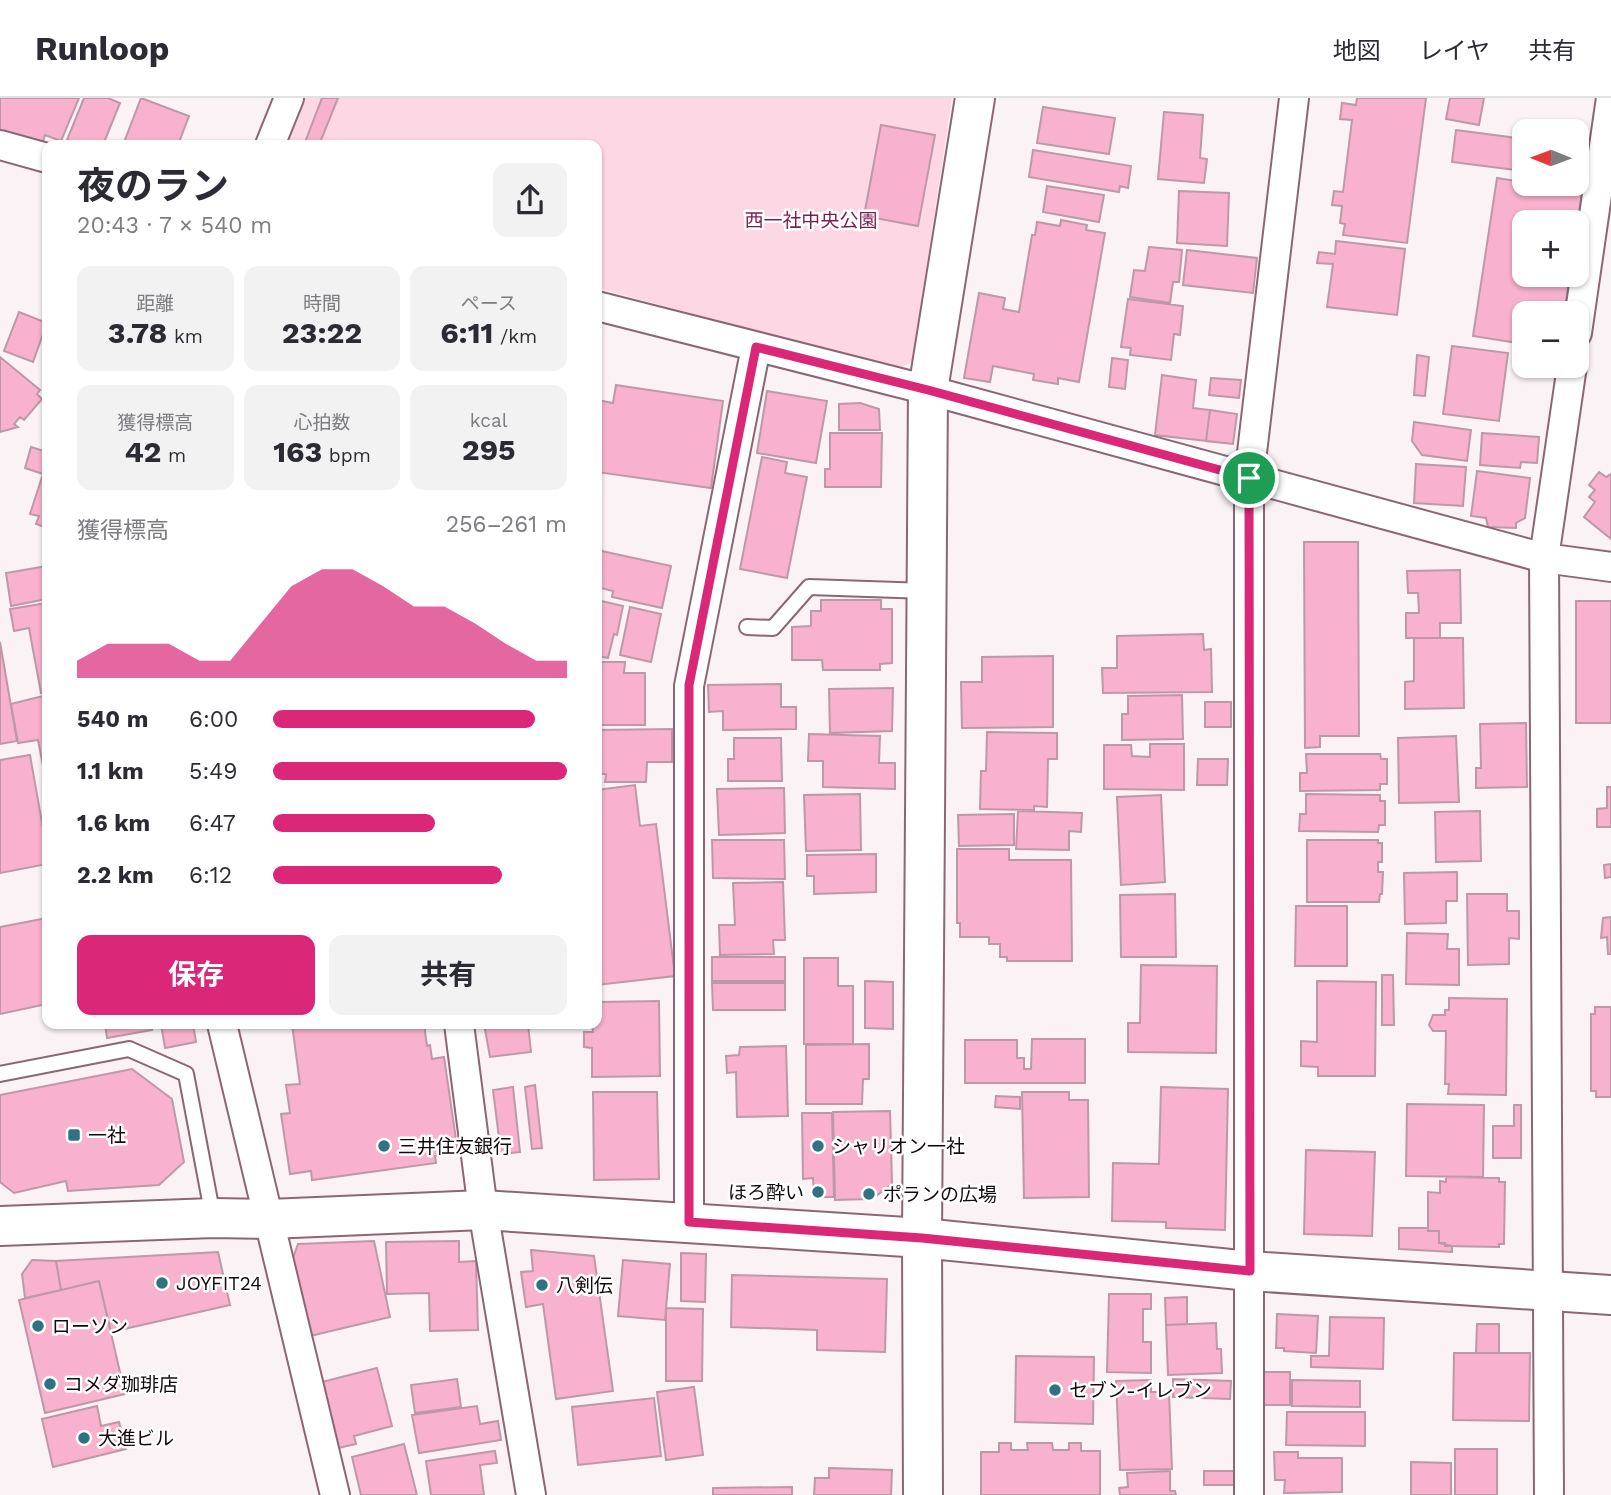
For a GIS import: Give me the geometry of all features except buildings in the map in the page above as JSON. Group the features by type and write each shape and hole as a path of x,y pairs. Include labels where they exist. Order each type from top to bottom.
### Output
{"street":[{"path":"272,140 289,98"},
{"path":"923,1495 922,1238 928,390 975,98"},
{"path":"1249,1495 1249,478 1294,98"},
{"path":"1582,301 1611,98"},
{"path":"0,145 42,157"},
{"path":"602,307 928,390 1544,558 1611,567"},
{"path":"689,1222 689,685 756,347"},
{"path":"1549,1495 1544,558 1570,378"},
{"path":"223,1029 335,1495"},
{"path":"460,1029 483,1210 531,1495"},
{"path":"0,1226 483,1210 922,1238 1250,1271 1611,1295"}],"lane":[{"path":"747,627 773,628 809,587 928,591"},
{"path":"0,1074 129,1049 186,1074 213,1218"}],"green space":[{"name":"西一社中央公園","path":"305,98 952,98 912,362 899,369 602,289 602,140 288,140"}],"place":[{"name":"一社","path":"74,1135"},
{"name":"三井住友銀行","path":"384,1146"},
{"name":"シャリオン一社","path":"818,1146"},
{"name":"ほろ酔い","path":"818,1192"},
{"name":"ポランの広場","path":"869,1194"},
{"name":"JOYFIT24","path":"162,1283"},
{"name":"八剣伝","path":"542,1285"},
{"name":"ローソン","path":"38,1326"},
{"name":"コメダ珈琲店","path":"50,1384"},
{"name":"セブン-イレブン","path":"1055,1390"},
{"name":"大進ビル","path":"84,1438"}],"route":[{"path":"756,347 928,390 1249,478 1250,1271 922,1238 689,1222 689,685 756,347"}]}
